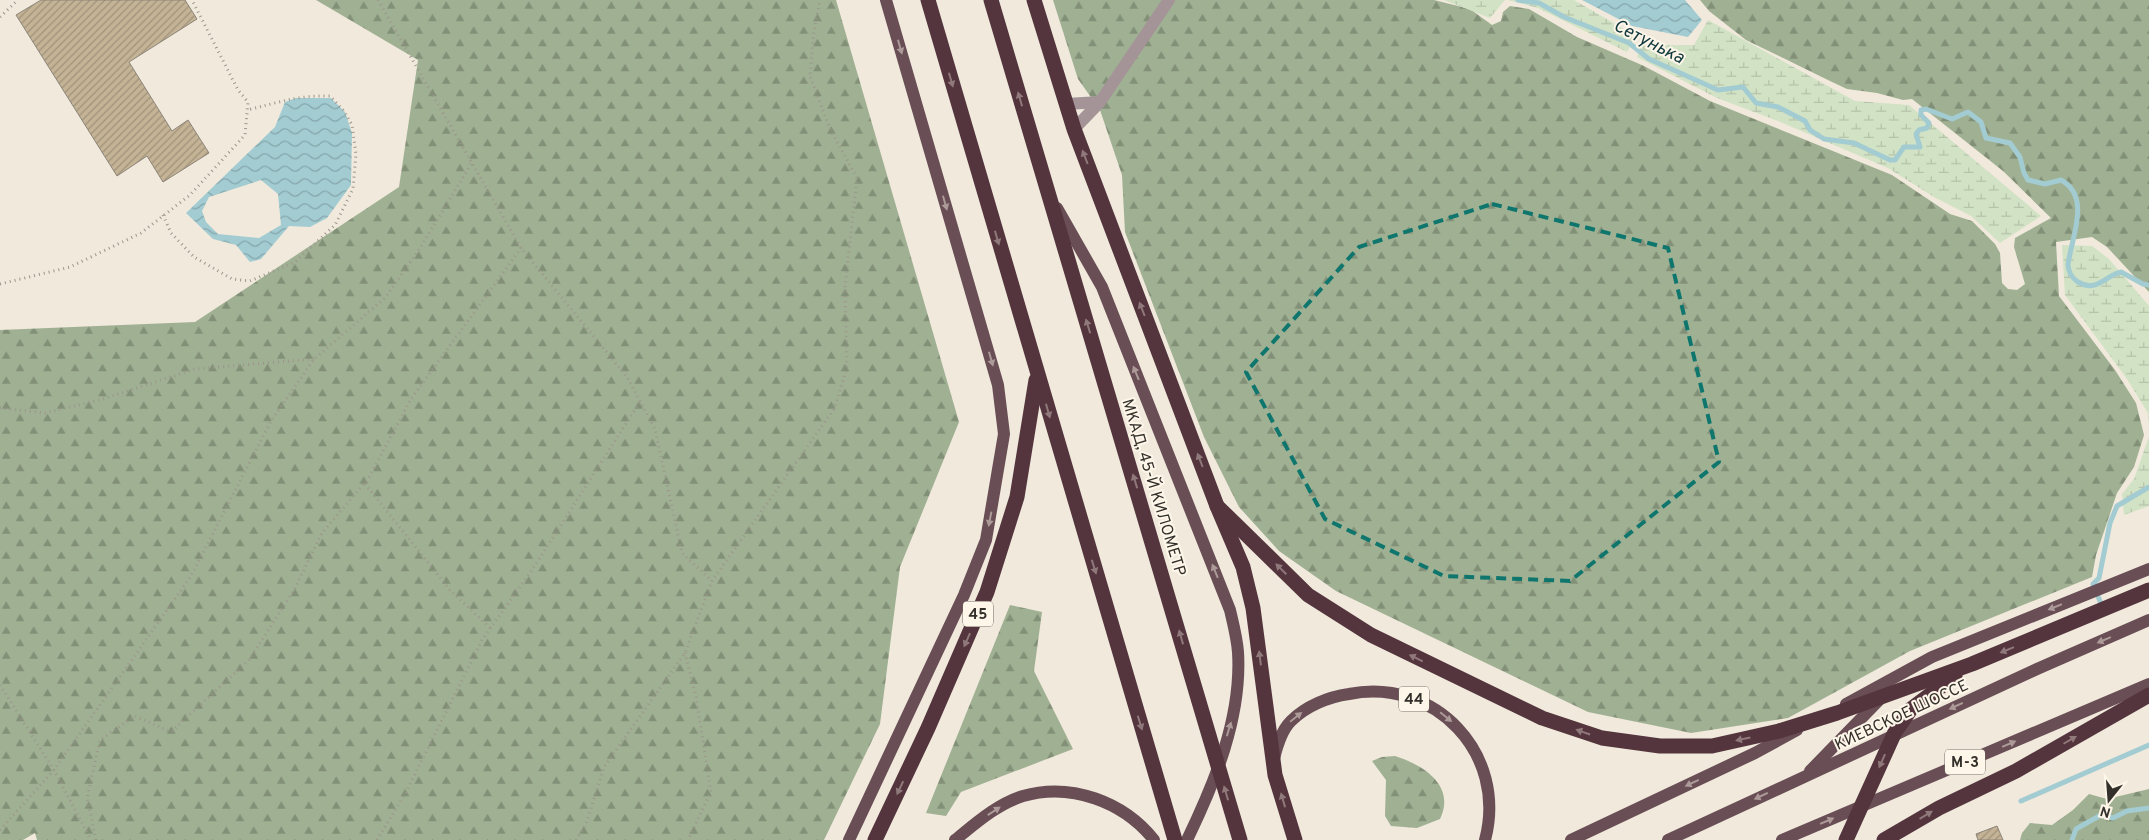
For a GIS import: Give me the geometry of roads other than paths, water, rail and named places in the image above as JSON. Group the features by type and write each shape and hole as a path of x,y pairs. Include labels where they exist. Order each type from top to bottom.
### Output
{"highway":[{"path":"928,0 1176,840"},
{"name":"МКАД, 45-Й КИЛОМЕТР","path":"991,0 1240,840"},
{"path":"1034,0 1074,129 1217,506 1243,567 1253,608 1276,775 1294,840"},
{"name":"45","path":"875,840 928,728 987,592 1017,497 1037,374"},
{"path":"1217,506 1308,595 1371,636 1542,718 1602,738 1660,746 1712,746 1780,731 1837,713 1972,664 2149,590"},
{"path":"1846,840 1895,732 1911,709 1972,664"},
{"path":"1884,840 1939,808 2016,771 2149,695"}],"main road":[{"path":"849,840 964,595 986,540 1004,434 998,385 886,0"},
{"path":"1048,192 1102,287 1230,610 1238,652 1235,708 1210,793 1187,840"},
{"path":"1571,840 1755,753 1932,657 2149,569"},
{"name":"КИЕВСКОЕ ШОССЕ","path":"1668,840 2037,669 2149,620"},
{"path":"1805,776 1906,672"},
{"name":"М-3","path":"1782,840 2149,684"},
{"name":"44","path":"1274,759 1278,741 1290,722 1310,706 1336,696 1365,690 1393,692 1421,701 1446,716 1465,734 1477,755 1486,781 1488,806 1484,840"},
{"path":"955,840 1000,807 1022,797 1044,792 1074,792 1099,800 1123,811 1144,828 1154,840"}],"lane":[{"path":"1074,129 1100,102 1169,0"},
{"path":"1066,104 1100,102"}],"water":[{"path":"1582,0 1685,0 1702,20 1688,37 1632,26"},
{"path":"296,98 331,98 345,112 352,133 351,185 327,218 310,227 289,226 261,259 250,262 236,245 213,239 186,213 275,127 285,102","holes":["261,180 278,194 281,225 259,238 218,234 206,222 202,211 209,197"]}],"waterway":[{"name":"Сетунька","path":"1518,0 1539,3 1564,17 1629,43 1649,59 1718,90 1743,87 1756,103 1778,107 1805,121 1810,130 1824,139 1854,143 1890,160 1895,160 1904,147 1920,147 1916,134 1919,130 1927,128 1929,123 1921,115 1921,110 1926,109 1952,119 1968,112 1981,122 1986,138 2010,143 2020,157 2028,180 2045,184 2061,180 2070,187 2076,197 2078,207 2068,265 2070,273 2078,282 2090,286 2095,285 2121,272 2143,284 2149,285"},
{"name":"Сетунька","path":"2102,606 2093,584 2099,578 2110,523 2117,506 2149,487"},
{"path":"2021,801 2149,745"},
{"name":"Сетунька","path":"2072,840 2076,829 2101,815 2113,818 2127,811 2149,808"}]}
